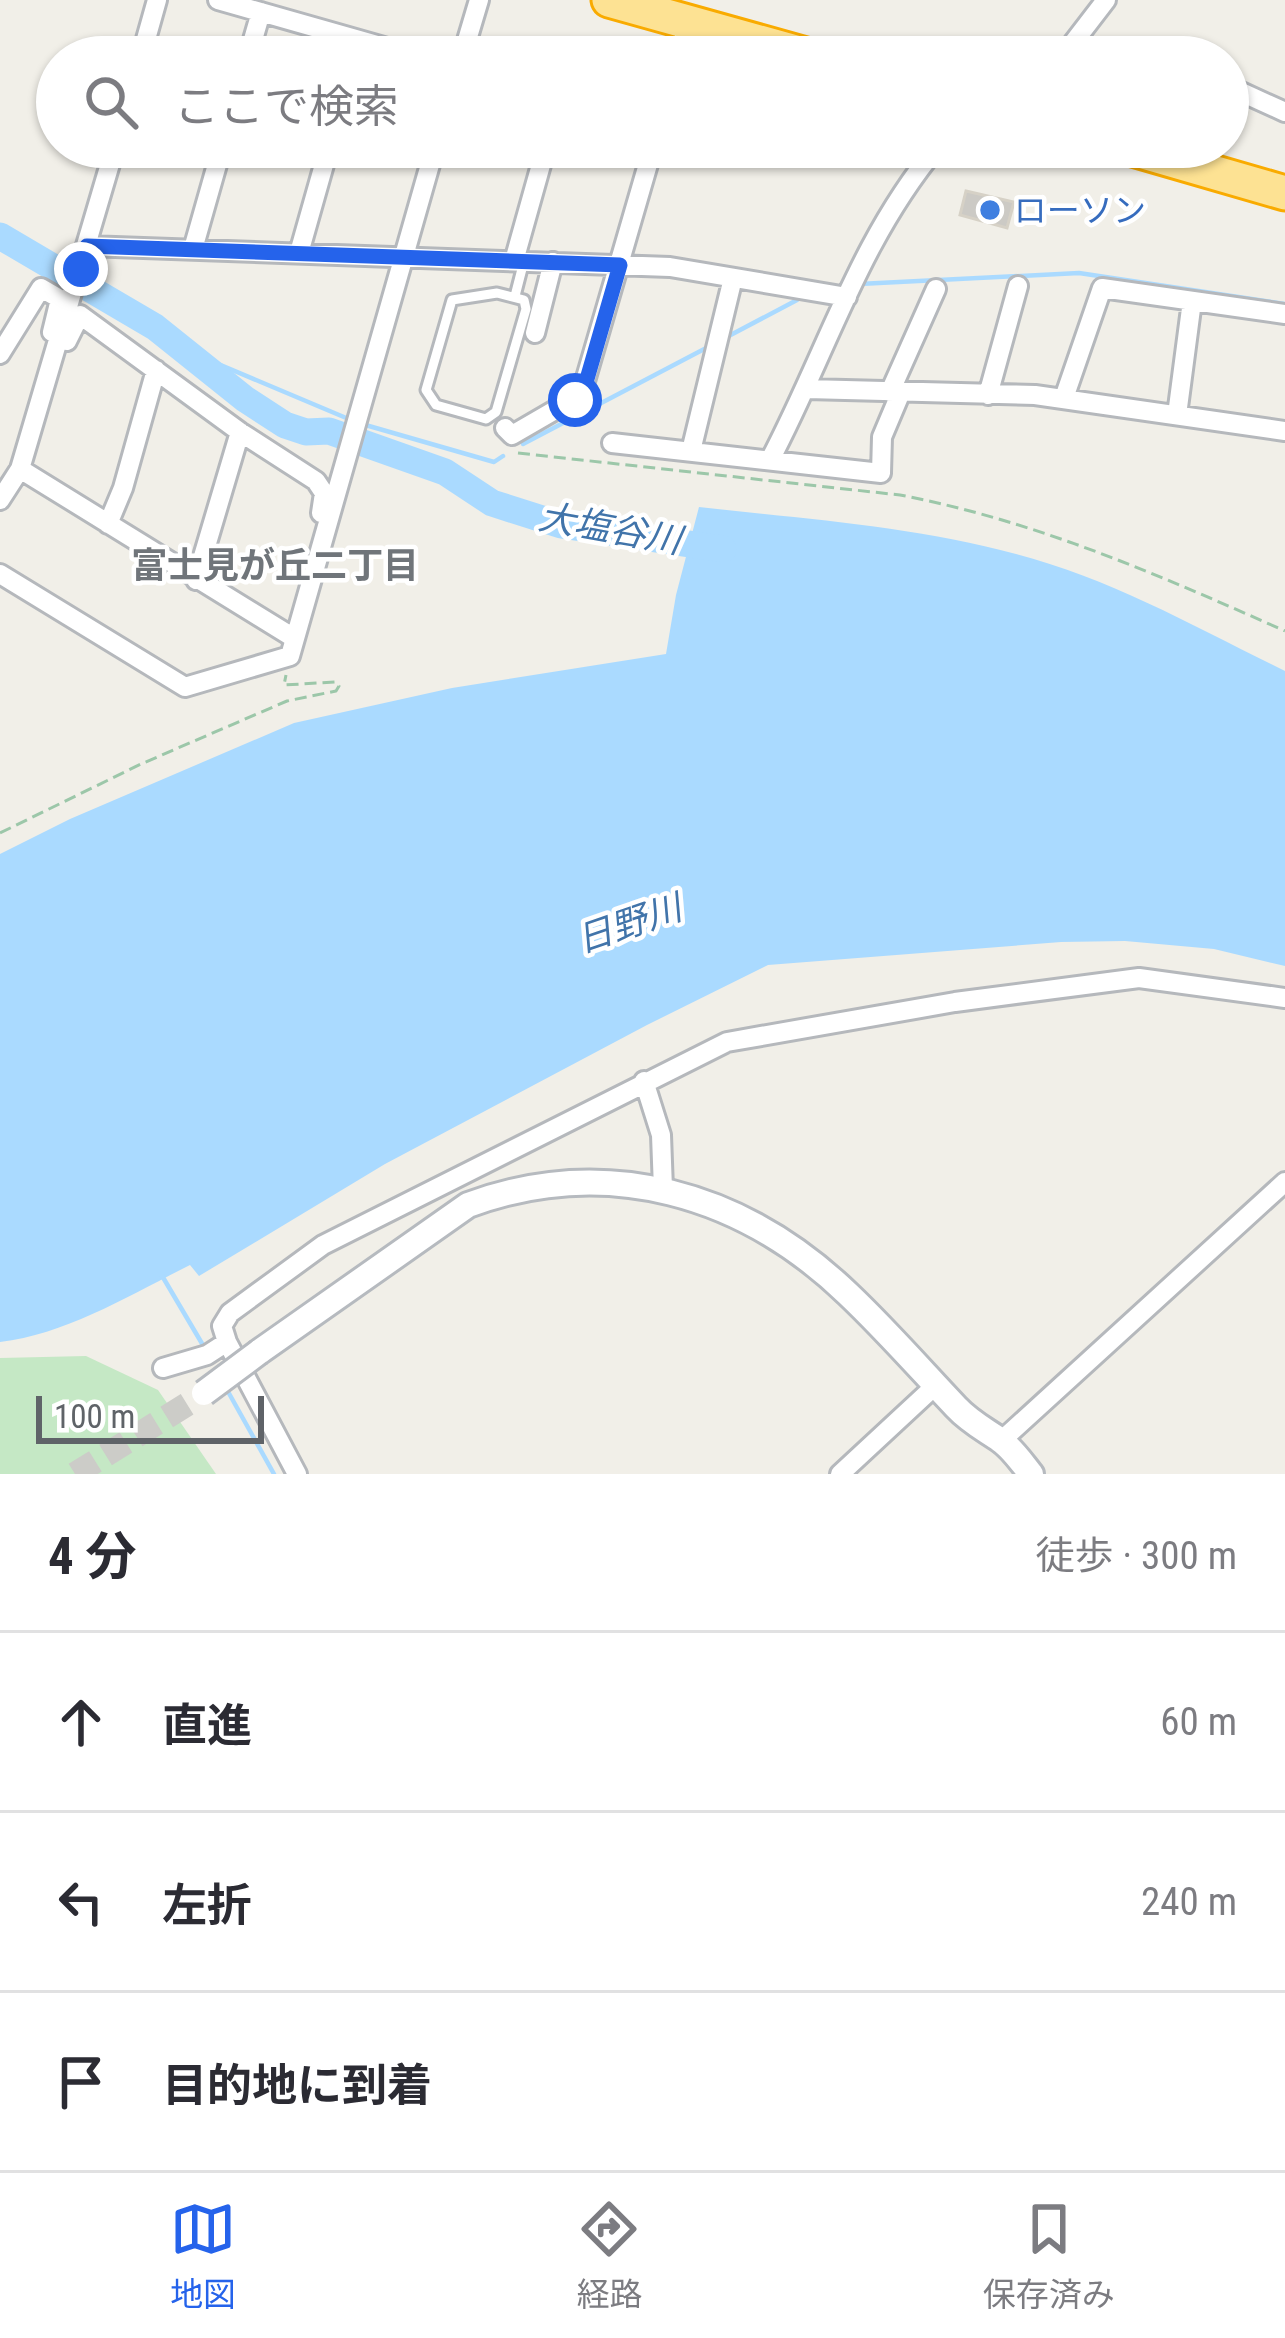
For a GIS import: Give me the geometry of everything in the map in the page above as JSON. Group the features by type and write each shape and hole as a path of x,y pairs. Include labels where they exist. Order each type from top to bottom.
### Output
{"highway":[{"path":"609,0 741,36"},
{"path":"1199,168 1285,193"}],"main road":[{"path":"199,1396 467,1205 502,1192 559,1182 615,1182 664,1190 742,1219 796,1252 847,1293 972,1424 1001,1441 1031,1474"}],"street":[{"path":"147,36 157,0"},
{"path":"218,0 324,36"},
{"path":"468,36 479,0"},
{"path":"1076,36 1106,0"},
{"path":"254,36 261,12"},
{"path":"685,36 689,21"},
{"path":"1249,96 1285,112"},
{"path":"0,500 20,469 109,168"},
{"path":"193,249 216,168"},
{"path":"299,254 322,168"},
{"path":"292,647 429,168"},
{"path":"519,261 541,168"},
{"path":"508,432 581,395 647,168"},
{"path":"770,460 807,389 872,239 920,168"},
{"path":"87,246 670,267 847,296"},
{"path":"535,333 554,262"},
{"path":"691,451 733,278"},
{"path":"988,395 1018,286"},
{"path":"0,354 41,288 61,299 52,332 69,340 80,315 321,487 320,551"},
{"path":"1064,398 1102,288 1285,314"},
{"path":"612,443 881,472 883,436 896,392 936,289"},
{"path":"1177,415 1192,301"},
{"path":"108,524 123,488 156,370"},
{"path":"807,389 1064,398 1285,431"},
{"path":"196,580 240,432"},
{"path":"20,469 292,647"},
{"path":"0,574 184,687 292,647"},
{"path":"297,1474 227,1342 222,1326 230,1313 323,1245 644,1081 727,1042 1055,986 1139,978 1285,998"},
{"path":"644,1081 661,1135 664,1190"},
{"path":"1001,1441 1285,1182"},
{"path":"163,1367 207,1355 227,1342"},
{"path":"840,1474 935,1385"}],"lane":[{"path":"515,296 519,261"},
{"path":"497,293 515,296 524,300 526,309 496,412 486,419 432,402 426,390 452,300 497,293"}],"path":[{"path":"508,432 507,449 522,454 946,504 1104,552 1285,631"},
{"path":"0,833 67,798 286,701 336,691 335,682 284,685 292,647"}],"green space":[{"path":"86,1356 158,1390 216,1474 0,1474 0,1358"}],"water":[{"name":"日野川","path":"699,507 898,530 1052,564 1120,591 1285,671 1285,966 1214,949 1125,941 768,965 385,1164 199,1276 190,1265 74,1322 0,1342 0,854 294,723 452,688 666,654"}],"building":[{"path":"966,191 1014,202 1007,228 960,215"}],"waterway":[{"name":"大塩谷川","path":"0,236 155,327 285,425 306,432 329,431 445,472 492,503 561,525 723,549"},
{"path":"859,284 1079,273 1285,304"},
{"path":"723,339 797,300"},
{"path":"523,444 710,346"},
{"path":"185,350 351,420"},
{"path":"362,424 494,462 503,456"},
{"path":"161,1274 207,1352"},
{"path":"226,1388 274,1474"}],"tunnel":[{"path":"75,1474 194,1400"}],"place":[{"name":"ローソン","path":"990,210"}],"district":[{"name":"富士見が丘二丁目","path":"275,566"}],"route":[{"path":"81,269 87,246 620,265 585,386 575,400"}]}
